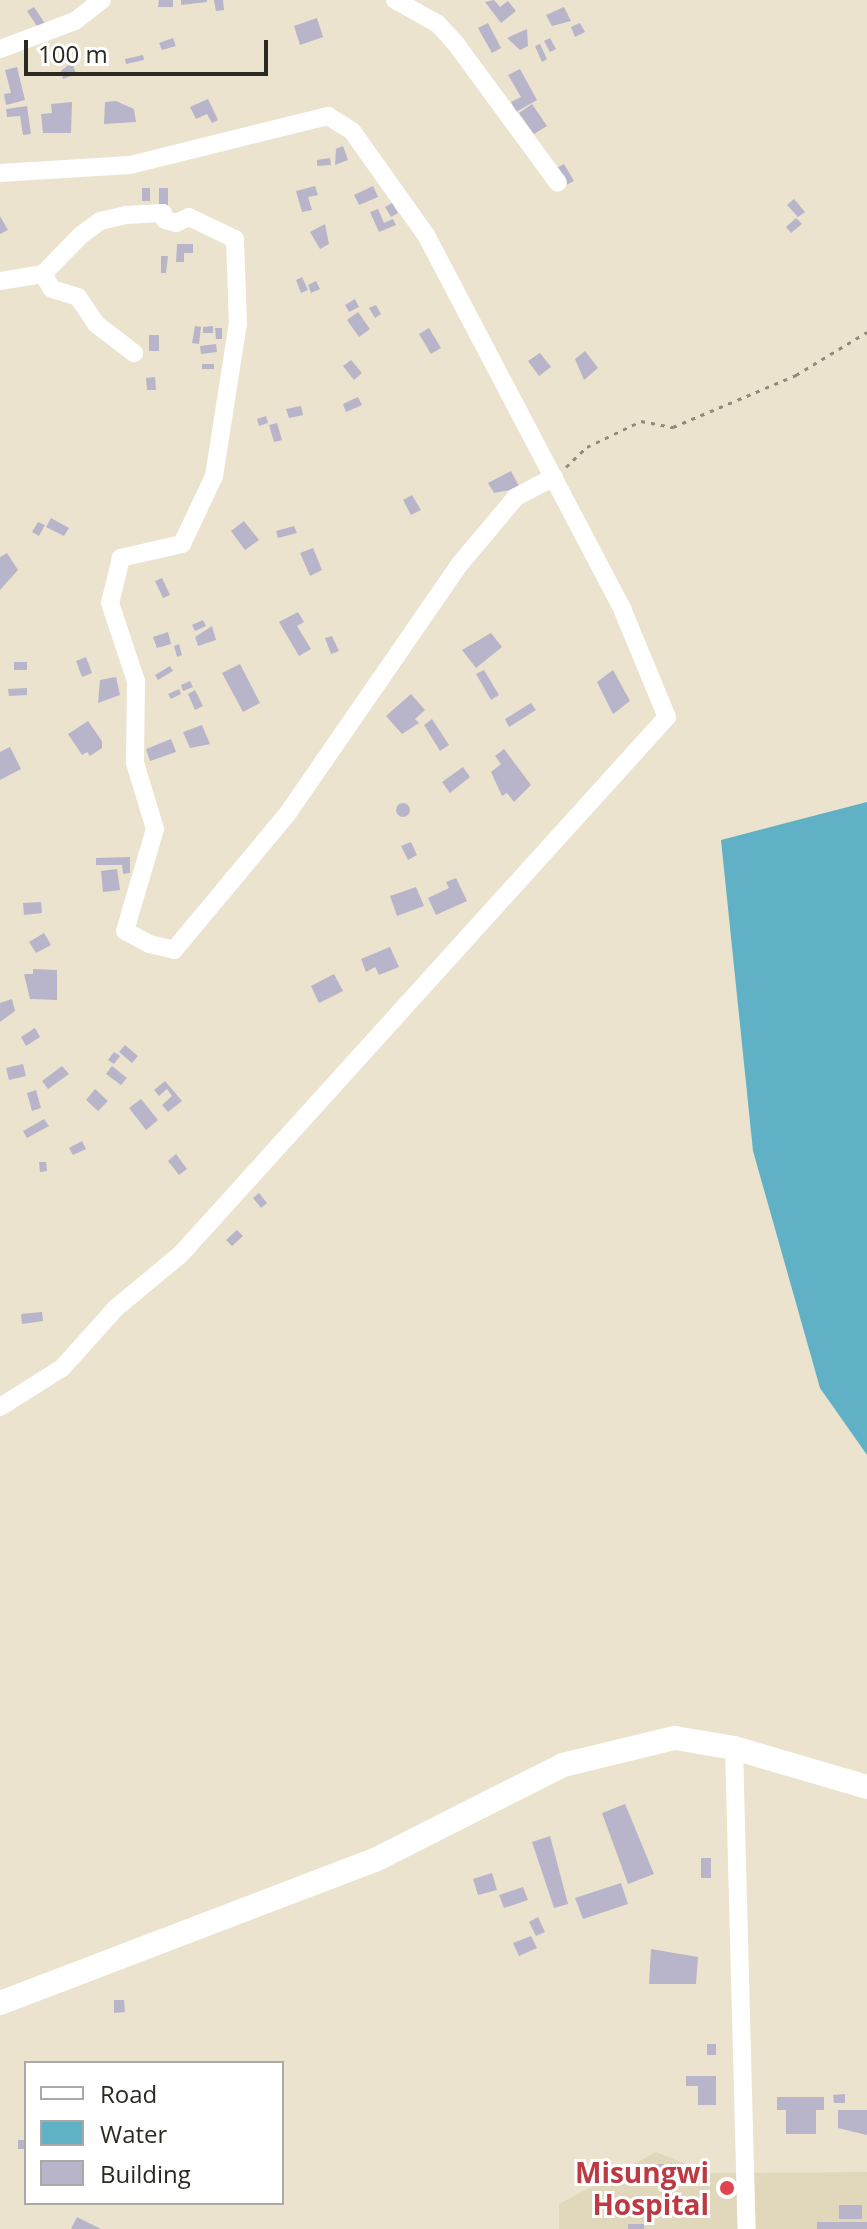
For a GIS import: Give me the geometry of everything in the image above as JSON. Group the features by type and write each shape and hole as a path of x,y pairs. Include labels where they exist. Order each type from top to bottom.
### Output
{"street":[{"path":"0,49 75,21 102,0"},
{"path":"395,0 438,24 456,44 558,183"},
{"path":"0,173 130,165 328,116 352,131 426,235 623,611 667,717 181,1254 116,1308 62,1368 0,1407"},
{"path":"0,281 43,274 81,235 100,221 126,215 163,213 170,223 189,217 235,239 238,323 214,476 182,544 121,558 110,603 136,681 135,763 155,829 125,931 149,944 174,950 288,813 459,565 516,497 554,477"},
{"path":"43,274 52,289 78,297 96,324 134,353"},
{"path":"0,2003 375,1860 563,1765 675,1738 734,1748 867,1787"},
{"path":"734,1748 747,2229"}],"path":[{"path":"554,477 587,447 641,421 673,427 796,375 867,332"}],"shaded area":[{"name":"Misungwi Hospital","path":"656,2152 710,2173 867,2172 867,2229 559,2229 559,2204"}],"water":[{"path":"867,802 867,1455 820,1388 753,1151 721,840"}],"building":[{"path":"159,0 173,0 173,7 158,7"},
{"path":"181,0 207,0 207,2 181,5"},
{"path":"214,0 223,0 224,10 216,11"},
{"path":"494,0 500,7 508,1 516,11 501,23 485,2"},
{"path":"34,7 46,25 39,29 27,11"},
{"path":"564,7 571,21 552,26 546,15"},
{"path":"317,18 323,37 300,45 294,26"},
{"path":"488,23 501,48 492,53 478,28"},
{"path":"580,23 585,32 575,37 571,27"},
{"path":"527,29 528,46 520,50 507,38"},
{"path":"173,38 176,46 162,50 159,43"},
{"path":"550,38 556,49 550,52 544,41"},
{"path":"540,44 547,59 542,62 535,46"},
{"path":"143,55 144,60 126,64 125,59"},
{"path":"72,62 76,74 63,79 61,71"},
{"path":"17,67 25,100 6,105 4,94 11,93 5,70"},
{"path":"520,69 537,100 516,112 511,102 521,97 508,75"},
{"path":"208,99 218,120 212,123 207,114 196,119 190,107"},
{"path":"116,101 134,109 136,122 104,124 105,102"},
{"path":"72,102 71,133 43,133 41,114 52,113 51,104"},
{"path":"532,104 547,126 534,134 519,113"},
{"path":"27,106 31,134 23,135 20,116 7,117 6,109"},
{"path":"343,146 348,160 335,165 336,149"},
{"path":"330,158 331,165 317,166 317,160"},
{"path":"564,164 574,181 566,185 555,169"},
{"path":"315,186 318,195 308,197 312,210 302,212 296,191"},
{"path":"373,186 378,197 359,205 354,195"},
{"path":"142,188 150,188 150,201 142,201"},
{"path":"159,188 168,188 168,209 159,209"},
{"path":"794,199 805,212 798,217 787,205"},
{"path":"392,203 398,213 391,217 385,207"},
{"path":"378,209 384,223 393,219 396,225 379,232 370,212"},
{"path":"0,216 8,230 0,234"},
{"path":"796,218 802,224 791,233 786,227"},
{"path":"325,224 329,244 320,249 310,232"},
{"path":"177,244 193,244 193,253 184,253 184,262 176,262"},
{"path":"161,256 168,256 166,273 161,273"},
{"path":"302,277 308,290 301,293 296,280"},
{"path":"316,281 320,289 311,293 308,285"},
{"path":"355,299 359,307 349,312 345,305"},
{"path":"376,305 381,314 375,318 369,308"},
{"path":"358,312 370,329 359,337 347,320"},
{"path":"195,326 201,327 199,344 192,343"},
{"path":"213,326 213,333 203,333 203,327"},
{"path":"215,328 222,328 222,339 216,339"},
{"path":"429,328 441,348 431,354 419,334"},
{"path":"149,335 159,335 159,351 149,351"},
{"path":"216,344 217,352 201,354 200,346"},
{"path":"585,351 598,368 584,380 575,359"},
{"path":"540,353 551,367 539,376 528,361"},
{"path":"351,360 362,373 354,380 343,366"},
{"path":"202,364 214,364 214,369 202,369"},
{"path":"155,377 156,390 147,390 146,378"},
{"path":"358,397 362,405 346,412 343,404"},
{"path":"301,406 303,415 289,418 286,409"},
{"path":"266,416 268,423 259,426 257,419"},
{"path":"277,423 282,440 274,442 269,425"},
{"path":"511,471 520,488 494,493 488,483"},
{"path":"412,495 421,510 411,515 403,500"},
{"path":"51,518 69,528 64,536 46,527"},
{"path":"244,521 259,540 245,550 231,531"},
{"path":"38,522 45,525 39,536 32,532"},
{"path":"294,526 297,533 278,538 276,531"},
{"path":"313,548 322,570 310,576 300,553"},
{"path":"7,553 18,570 0,590 0,557"},
{"path":"162,578 170,595 163,598 155,581"},
{"path":"298,612 304,622 297,626 311,649 299,656 279,622"},
{"path":"203,620 206,626 195,631 192,625"},
{"path":"212,626 216,640 198,646 195,637"},
{"path":"168,632 171,644 157,648 153,637"},
{"path":"491,633 502,647 476,668 462,650"},
{"path":"332,636 339,651 331,654 325,638"},
{"path":"179,644 182,655 177,657 174,646"},
{"path":"86,657 92,673 82,677 76,661"},
{"path":"14,662 27,662 27,670 14,670"},
{"path":"240,664 260,703 243,712 222,673"},
{"path":"170,666 173,671 158,680 155,675"},
{"path":"484,670 499,695 491,700 476,674"},
{"path":"613,670 630,701 613,714 597,682"},
{"path":"116,677 120,695 98,703 100,680"},
{"path":"190,681 193,687 183,691 181,685"},
{"path":"27,688 27,695 9,696 8,689"},
{"path":"179,689 181,694 171,699 168,694"},
{"path":"195,690 203,706 195,710 188,694"},
{"path":"411,694 425,710 415,719 419,723 402,734 386,716"},
{"path":"531,703 536,710 509,727 505,719"},
{"path":"432,719 449,745 440,751 424,725"},
{"path":"88,721 102,741 102,748 90,756 87,752 82,755 68,734"},
{"path":"202,725 210,744 190,748 183,732"},
{"path":"171,739 176,752 150,761 146,749"},
{"path":"10,747 21,769 0,780 0,752"},
{"path":"504,749 531,785 514,802 507,793 502,796 491,772 501,764 495,756"},
{"path":"463,767 470,777 450,793 442,782"},
{"path":"403,803 410,810 403,817 396,810"},
{"path":"411,842 417,855 408,860 401,846"},
{"path":"130,857 130,873 123,874 122,865 96,865 96,858"},
{"path":"117,869 120,890 103,892 101,871"},
{"path":"456,878 467,901 436,915 428,898 449,888 446,882"},
{"path":"416,887 424,906 397,916 390,896"},
{"path":"41,902 42,913 24,915 23,903"},
{"path":"44,933 51,945 36,953 29,942"},
{"path":"390,947 399,967 379,975 375,967 366,972 361,959"},
{"path":"33,969 57,970 57,1000 30,999 24,974 33,974"},
{"path":"334,974 343,991 319,1003 311,986"},
{"path":"12,999 15,1011 0,1022 0,1003"},
{"path":"35,1028 40,1037 26,1046 21,1037"},
{"path":"125,1045 138,1056 132,1063 119,1052"},
{"path":"114,1052 120,1056 114,1064 108,1060"},
{"path":"23,1064 26,1076 9,1080 6,1068"},
{"path":"62,1066 69,1074 48,1089 42,1081"},
{"path":"112,1066 127,1078 121,1085 106,1074"},
{"path":"165,1081 182,1101 168,1112 162,1105 172,1096 167,1089 159,1096 154,1090"},
{"path":"95,1089 108,1101 98,1111 86,1100"},
{"path":"36,1090 41,1108 32,1111 27,1093"},
{"path":"141,1099 158,1120 146,1130 129,1108"},
{"path":"44,1119 49,1126 27,1138 23,1131"},
{"path":"82,1141 86,1149 73,1155 69,1148"},
{"path":"176,1154 187,1169 179,1175 168,1161"},
{"path":"39,1162 46,1162 47,1171 40,1172"},
{"path":"259,1193 267,1203 261,1208 253,1198"},
{"path":"237,1230 243,1236 232,1246 226,1240"},
{"path":"42,1312 43,1321 22,1324 21,1314"},
{"path":"625,1804 654,1874 628,1884 602,1813"},
{"path":"550,1836 568,1904 554,1908 532,1842"},
{"path":"701,1858 711,1858 711,1878 701,1878"},
{"path":"492,1873 497,1890 478,1895 473,1879"},
{"path":"621,1883 628,1904 583,1919 575,1898"},
{"path":"523,1887 528,1900 504,1908 499,1895"},
{"path":"538,1917 545,1932 536,1936 529,1922"},
{"path":"531,1936 537,1948 519,1956 513,1943"},
{"path":"651,1949 698,1957 696,1984 649,1984"},
{"path":"114,2000 124,2000 125,2012 114,2013"},
{"path":"707,2044 716,2044 716,2055 707,2055"},
{"path":"686,2076 716,2076 716,2105 698,2105 698,2086 686,2086"},
{"path":"845,2094 845,2103 834,2103 833,2095"},
{"path":"777,2097 824,2097 824,2110 816,2110 816,2134 786,2134 786,2110 777,2110"},
{"path":"838,2110 867,2110 867,2135 838,2128"},
{"path":"18,2140 24,2140 24,2149 18,2149"},
{"path":"664,2164 664,2178 646,2178 645,2165"},
{"path":"839,2205 862,2205 862,2219 839,2219"},
{"path":"77,2217 101,2229 71,2229"},
{"path":"817,2222 867,2222 867,2229 817,2229"},
{"path":"628,2224 644,2224 644,2229 628,2229"}],"place":[{"name":"Misungwi Hospital","path":"727,2188"}]}
